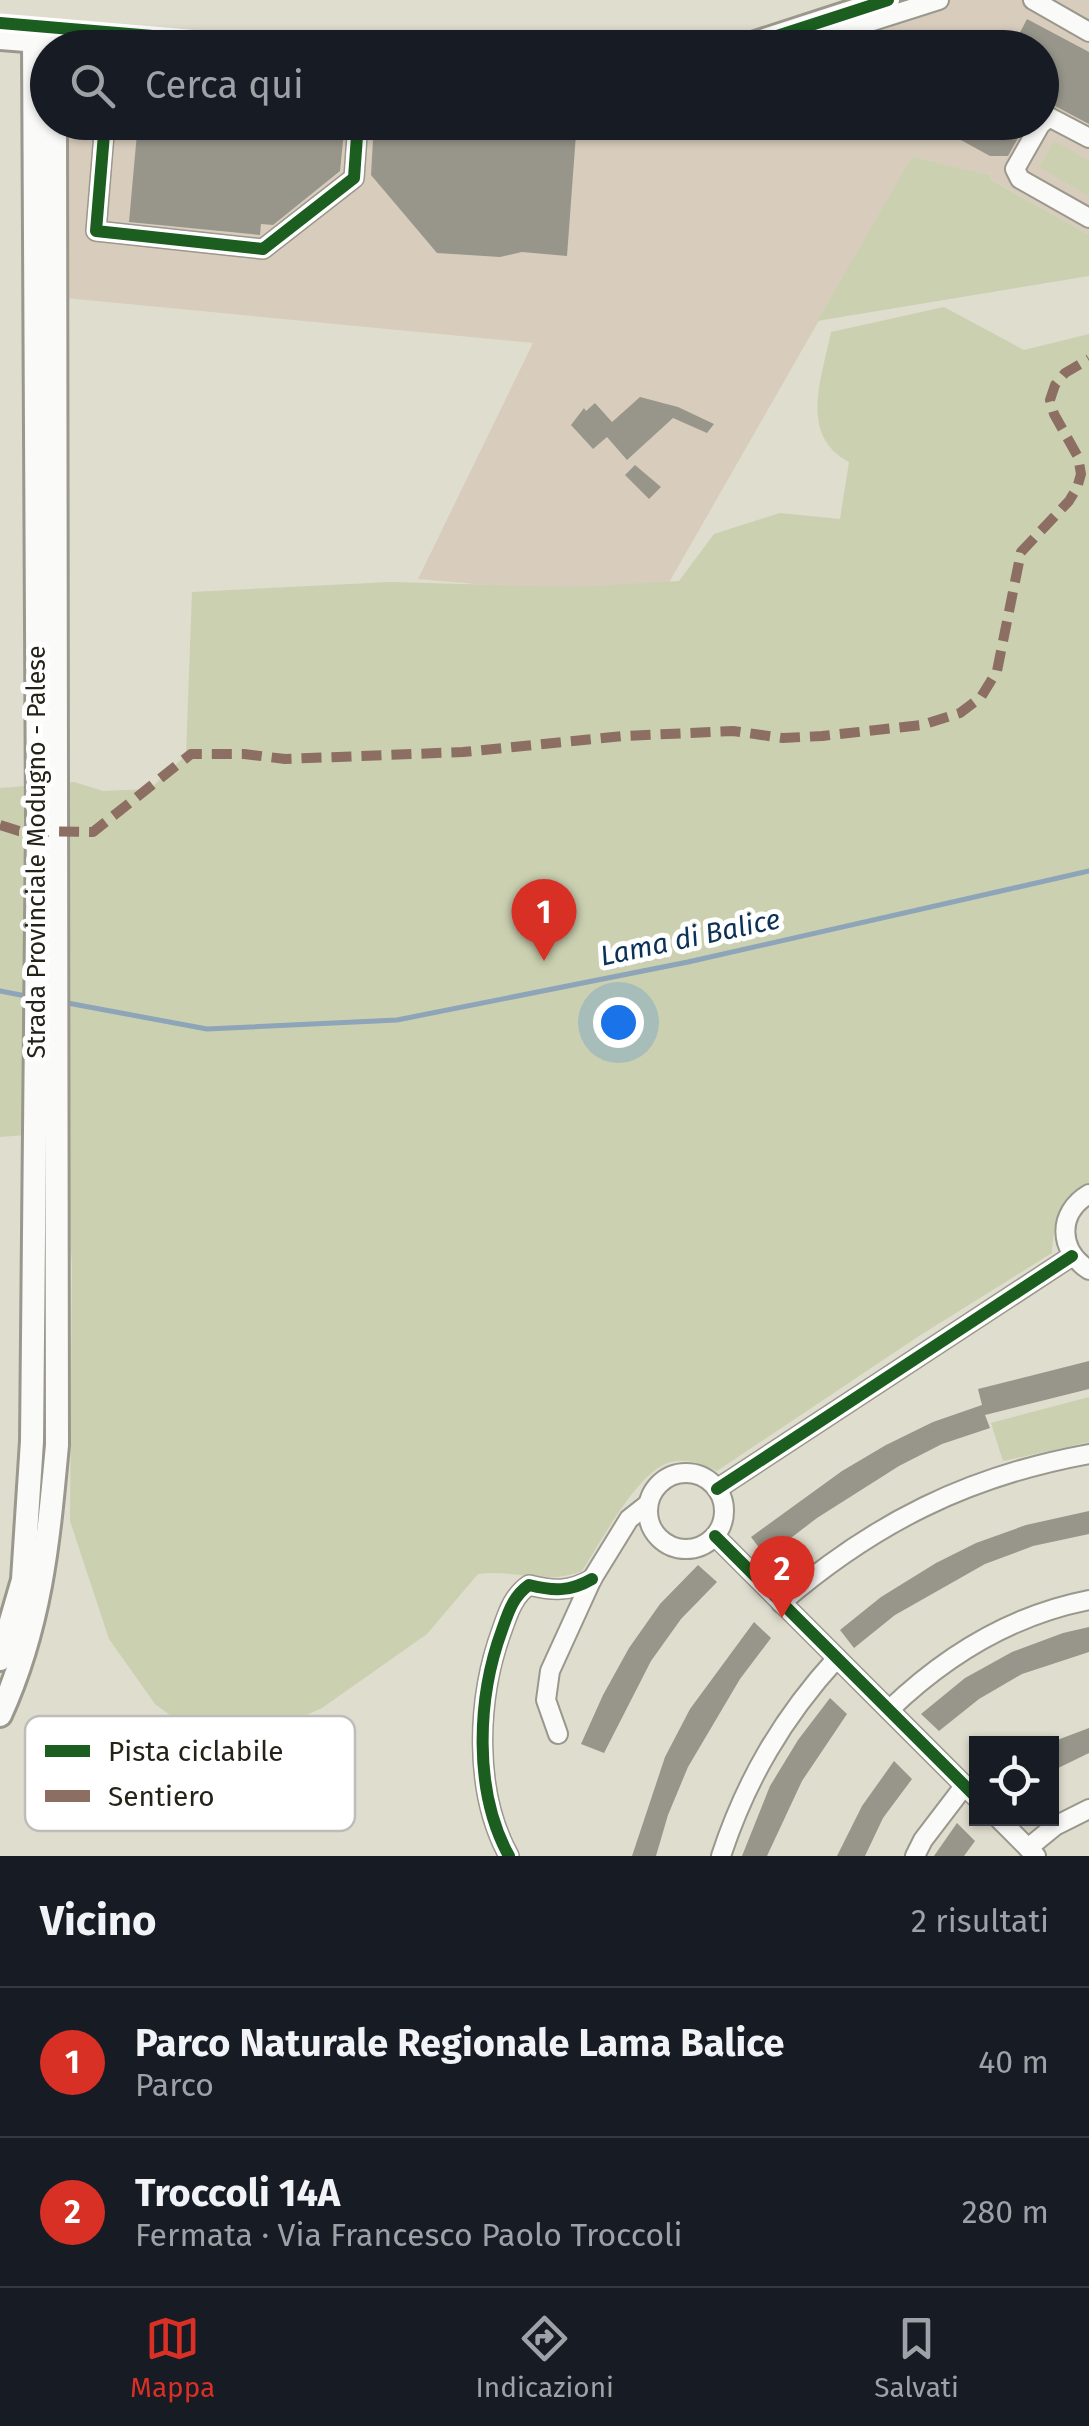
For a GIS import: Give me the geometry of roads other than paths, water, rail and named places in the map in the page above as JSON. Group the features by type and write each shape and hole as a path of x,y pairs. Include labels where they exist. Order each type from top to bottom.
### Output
{"main road":[{"path":"813,30 888,0"},
{"path":"0,38 30,40"},
{"name":"Strada Provinciale Modugno - Palese","path":"36,140 46,821"},
{"name":"Strada Provinciale Modugno - Palese","path":"0,1714 29,1638 44,1581 57,1446 46,1158 46,821 56,140"},
{"name":"Strada Provinciale Modugno - Palese","path":"0,1659 23,1580 46,1158"}],"street":[{"path":"845,30 939,0"},
{"path":"1034,0 1089,32"},
{"path":"1059,122 1089,138"},
{"path":"104,140 96,232 264,249 354,178 357,140"},
{"path":"1032,140 1016,169 1020,179 1089,218"},
{"path":"1089,1194 1069,1212 1064,1225 1072,1256 1089,1270"},
{"path":"717,1490 1072,1256"},
{"path":"782,1603 836,1559 919,1507 1004,1474 1089,1454"},
{"path":"696,1474 717,1490 724,1510 715,1536 700,1546 689,1549 666,1544 651,1527 648,1504 652,1492 671,1476 696,1474"},
{"path":"558,1734 546,1700 550,1671 592,1580 629,1520 648,1504"},
{"path":"715,1536 969,1789"},
{"path":"509,1856 486,1786 484,1728 490,1662 518,1592 529,1585 554,1591 578,1588 592,1580"},
{"path":"889,1710 942,1664 982,1639 1014,1624 1089,1600"},
{"path":"721,1856 738,1809 771,1741 807,1690 837,1658"},
{"path":"915,1856 923,1840 969,1793"},
{"path":"1006,1826 1032,1852 1055,1826 1089,1809"}],"waterway":[{"name":"Lama di Balice","path":"62,1002 207,1029 397,1020 688,962 1089,871"},
{"name":"Lama di Balice","path":"0,991 31,997"}],"place":[{"name":"Parco Naturale Regionale Lama Balice","path":"544,961"},
{"name":"Troccoli 14A","path":"782,1618"}]}
